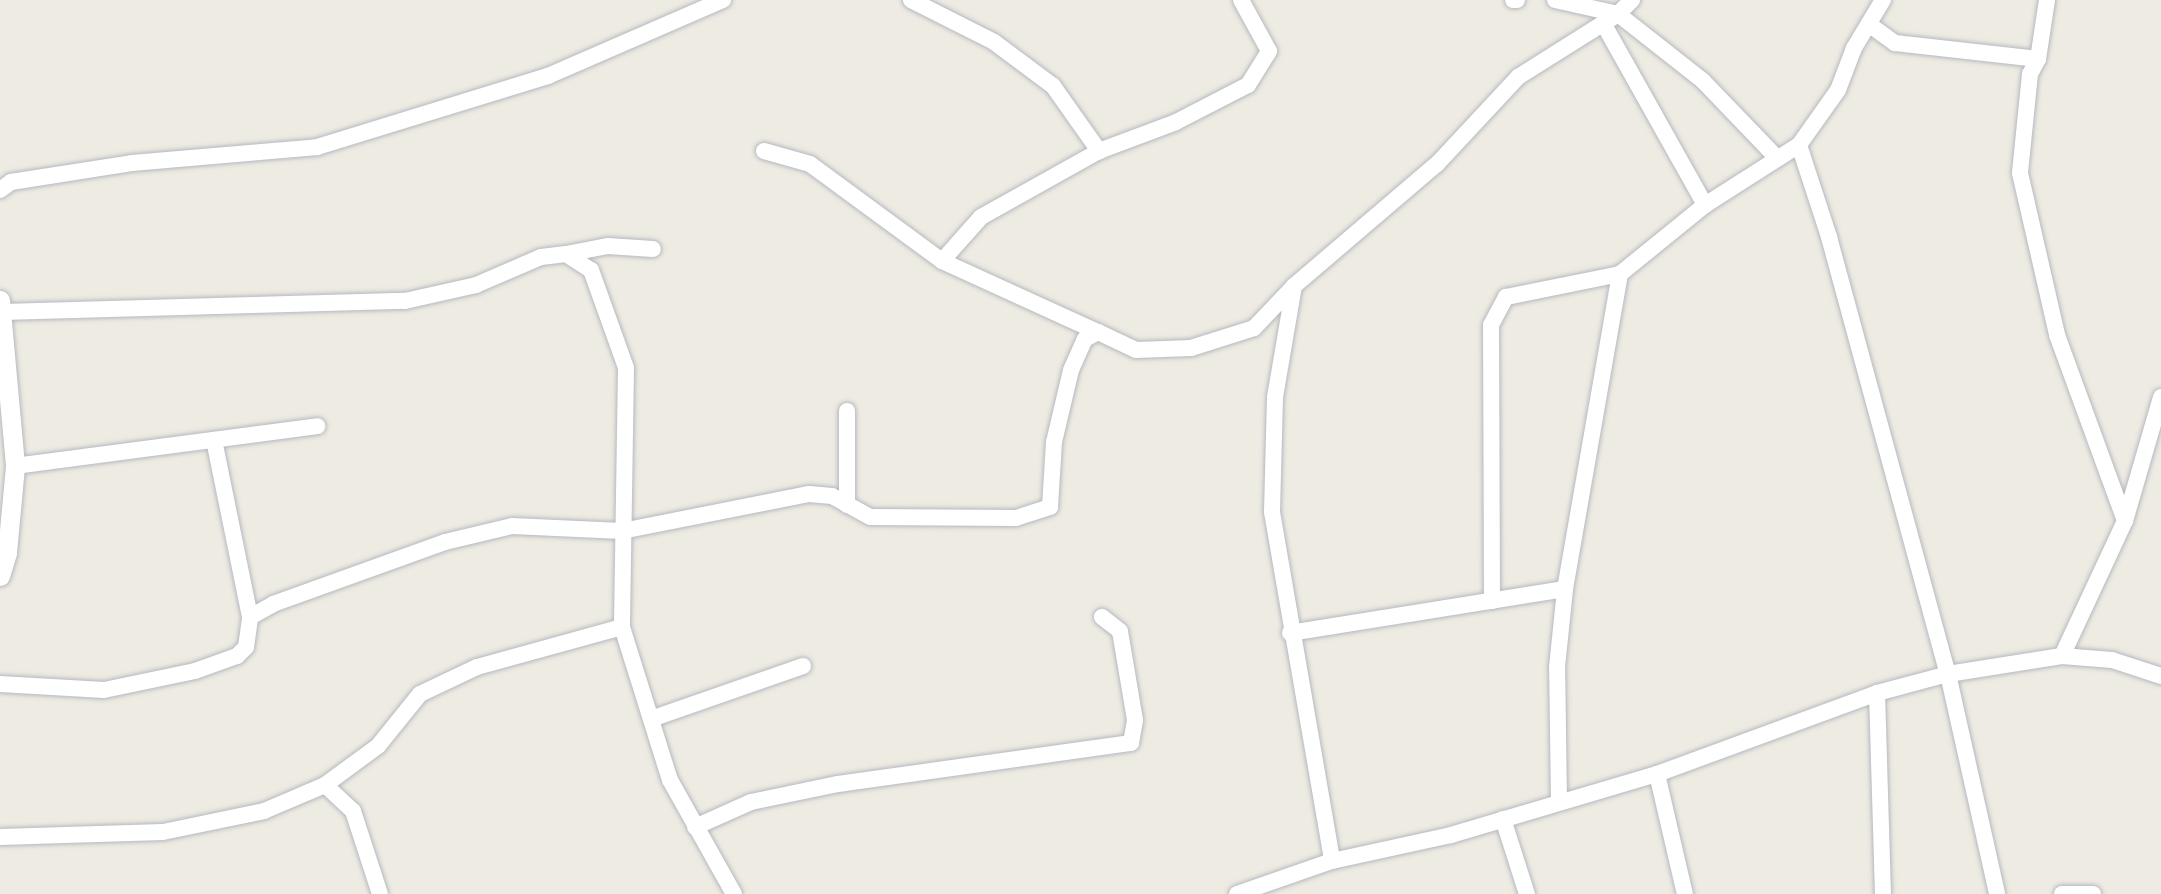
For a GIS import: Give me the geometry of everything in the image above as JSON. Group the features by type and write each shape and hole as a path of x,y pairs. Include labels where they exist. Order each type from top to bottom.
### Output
{"street":[{"path":"676,0 679,17"},
{"path":"0,190 11,182 132,163 317,147 548,76 723,0"},
{"path":"911,0 994,42 1053,86 1100,151"},
{"path":"942,261 981,217 1100,151 1176,122 1248,85 1269,51 1241,0"},
{"path":"1555,0 1618,14 1703,81 1777,158"},
{"path":"764,151 810,164 942,261 1136,350 1191,348 1254,328 1294,286 1437,164 1518,77 1618,14 1632,0"},
{"path":"1492,601 1491,326 1507,297 1620,274 1705,205 1799,145 1838,90 1854,48 1883,0"},
{"path":"2047,0 2038,59 2030,74 2020,173 2057,335 2125,521"},
{"path":"1603,23 1705,205"},
{"path":"1870,25 1895,43 2038,59"},
{"path":"1799,145 1843,287 1948,674 1997,894"},
{"path":"0,576 15,466 1,306 405,301 476,285 541,257 608,246 653,249"},
{"path":"566,254 591,270 626,368 622,627 670,780 734,894"},
{"path":"1559,802 1558,667 1565,589 1620,274"},
{"path":"1294,286 1275,397 1272,512 1290,633 1332,861"},
{"path":"250,617 334,579 512,526 622,531 809,494 832,496 870,517 1016,518 1049,507 1054,442 1070,370 1085,339 1098,332"},
{"path":"2062,656 2125,521 2161,397"},
{"path":"847,411 847,505"},
{"path":"15,466 317,426"},
{"path":"0,684 104,690 195,671 237,656 246,648 250,617 214,440"},
{"path":"1290,633 1565,589"},
{"path":"695,827 751,802 838,784 1131,743 1135,720 1120,631 1102,617"},
{"path":"0,837 163,832 264,811 325,785 378,746 420,694 477,667 622,627"},
{"path":"1237,894 1332,861 1503,819 1657,774 1877,693 1948,674 2062,656 2112,660 2161,676"},
{"path":"651,719 803,666"},
{"path":"1877,693 1883,894"},
{"path":"1657,774 1685,894"},
{"path":"325,785 353,811 380,894"},
{"path":"1503,819 1527,894"},
{"path":"2062,894 2093,894"}]}
